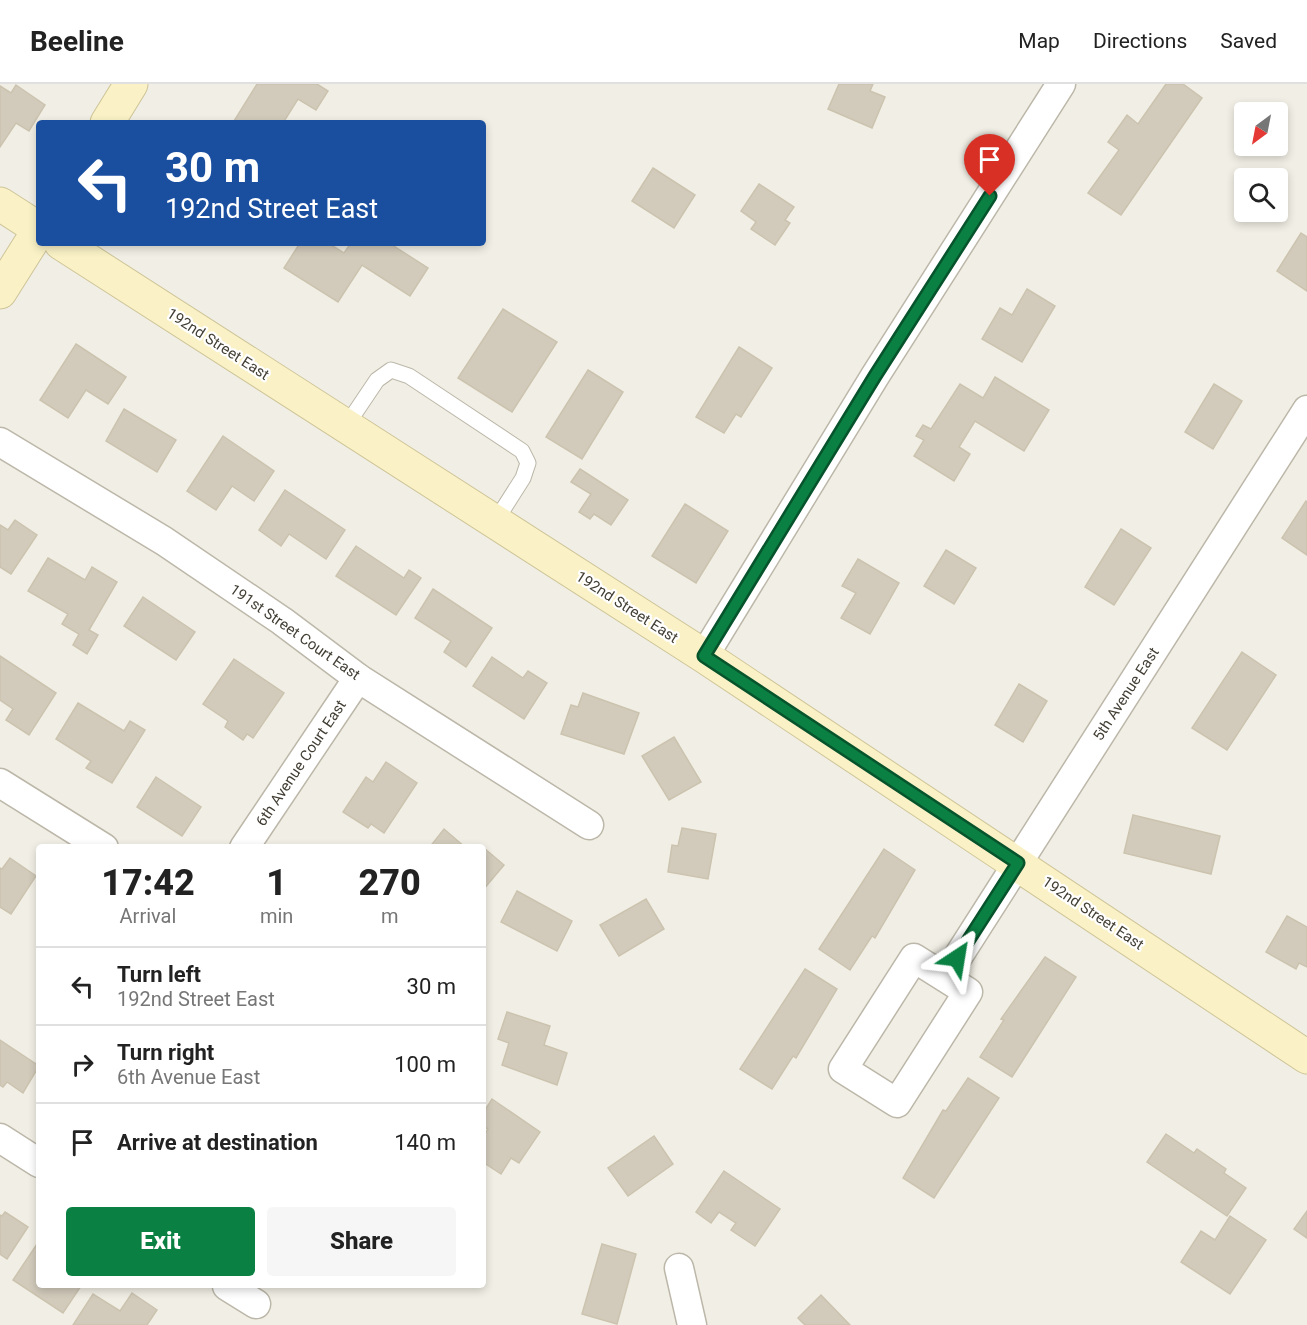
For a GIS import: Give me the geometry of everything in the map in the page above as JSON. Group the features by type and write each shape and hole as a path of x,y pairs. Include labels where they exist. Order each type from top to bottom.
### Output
{"street":[{"path":"108,120 131,84"},
{"path":"704,656 875,376 1061,84"},
{"path":"0,204 36,227"},
{"path":"0,292 36,234"},
{"name":"192nd Street East","path":"67,246 704,656 1018,863 1307,1058"},
{"name":"5th Avenue East","path":"945,978 1307,410"},
{"name":"191st Street Court East","path":"0,442 164,541 282,621 358,678 589,825"},
{"name":"6th Avenue Court East","path":"247,844 358,678"},
{"path":"0,783 98,844"},
{"path":"914,958 945,978 968,992 897,1103 843,1069 914,958"},
{"path":"0,1138 36,1161"},
{"path":"679,1268 692,1325"},
{"path":"231,1288 256,1304"}],"lane":[{"path":"346,426 376,380 391,370 409,376 522,452 528,463 524,478 495,522"}],"building":[{"path":"257,84 317,84 328,91 316,110 298,99 285,120 235,120"},
{"path":"839,84 873,84 870,91 885,97 872,128 828,109"},
{"path":"1166,84 1183,84 1202,98 1121,215 1088,193 1119,150 1108,142 1127,115 1138,124"},
{"path":"16,85 45,105 29,131 16,123 0,147 0,86 11,93"},
{"path":"653,168 695,195 674,228 632,201"},
{"path":"759,184 794,207 785,220 790,223 775,245 751,229 756,222 741,211"},
{"path":"1301,233 1307,237 1307,291 1277,271"},
{"path":"298,246 333,246 344,253 349,246 394,246 428,268 410,296 362,265 338,302 284,268"},
{"path":"1027,289 1055,306 1022,362 982,339 1000,308 1012,315"},
{"path":"503,309 557,342 512,412 458,378"},
{"path":"76,344 126,377 108,404 86,390 68,418 40,400"},
{"path":"739,347 772,368 741,417 736,414 724,433 696,417"},
{"path":"588,370 623,392 582,459 546,437"},
{"path":"995,377 1049,410 1024,451 975,421 959,447 970,454 954,481 914,456 924,440 916,436 923,425 931,429 960,384 983,398"},
{"path":"1214,384 1242,401 1213,449 1185,432"},
{"path":"124,409 176,440 157,472 106,441"},
{"path":"223,436 274,471 254,501 232,486 216,510 187,491"},
{"path":"580,469 628,500 611,525 594,514 590,519 579,512 591,494 571,482"},
{"path":"285,490 345,530 326,559 289,534 281,546 259,530"},
{"path":"1307,502 1307,555 1282,538"},
{"path":"685,504 728,531 696,583 652,556"},
{"path":"15,520 37,535 11,574 0,567 0,525 8,530"},
{"path":"1121,529 1151,548 1114,605 1085,587"},
{"path":"356,546 404,578 409,570 421,578 396,615 336,576"},
{"path":"946,550 976,568 954,604 924,586"},
{"path":"48,558 85,580 92,567 117,582 89,630 98,635 87,654 73,645 79,634 62,624 68,614 28,591"},
{"path":"858,559 899,583 870,634 841,618 856,593 842,586"},
{"path":"433,589 492,628 466,667 444,652 451,641 415,618"},
{"path":"143,597 195,632 176,660 124,626"},
{"path":"1242,652 1276,675 1227,750 1192,728"},
{"path":"0,656 56,693 29,735 6,720 13,709 0,700"},
{"path":"492,657 523,678 528,671 547,683 524,719 473,686"},
{"path":"234,659 284,693 253,738 247,734 243,740 225,727 228,721 203,704"},
{"path":"1019,684 1047,701 1023,742 995,725"},
{"path":"583,693 639,713 624,754 561,734 571,705 578,707"},
{"path":"78,703 124,731 130,721 145,730 112,783 86,768 91,761 56,739"},
{"path":"674,737 701,782 669,800 642,756"},
{"path":"386,762 417,783 384,833 371,824 368,828 343,812 366,777 373,782"},
{"path":"156,777 201,807 182,836 137,807"},
{"path":"1133,815 1220,836 1211,874 1124,853"},
{"path":"682,828 716,834 708,879 668,872 672,845 678,846"},
{"path":"444,829 461,844 432,844"},
{"path":"884,849 915,870 875,938 872,936 850,970 819,949"},
{"path":"486,850 504,865 486,886"},
{"path":"10,858 36,876 11,914 0,907 0,868 2,869"},
{"path":"517,891 572,921 557,951 501,922"},
{"path":"646,899 664,929 619,956 600,925"},
{"path":"1287,916 1307,927 1307,967 1299,963 1296,969 1266,952"},
{"path":"1045,957 1076,977 1012,1077 980,1057 1004,1020 1001,1019"},
{"path":"805,969 837,989 796,1058 793,1056 772,1089 740,1069"},
{"path":"507,1012 550,1026 544,1045 567,1053 557,1085 502,1065 509,1043 498,1039"},
{"path":"0,1040 36,1064 36,1071 23,1093 7,1082 3,1087 0,1085"},
{"path":"968,1078 999,1098 934,1198 903,1178 943,1110 946,1111"},
{"path":"492,1099 540,1132 519,1163 511,1158 501,1174 486,1164 486,1132 488,1129 486,1128 486,1108"},
{"path":"1166,1134 1194,1153 1197,1149 1226,1169 1224,1173 1246,1188 1227,1216 1147,1162"},
{"path":"654,1136 673,1164 628,1196 608,1168"},
{"path":"724,1171 780,1209 755,1246 731,1230 736,1223 719,1212 711,1223 696,1212"},
{"path":"1307,1211 1307,1238 1294,1229"},
{"path":"5,1212 28,1227 7,1259 0,1254 0,1215 2,1216"},
{"path":"1230,1216 1266,1240 1230,1294 1181,1262 1201,1231 1215,1240"},
{"path":"602,1244 636,1254 617,1324 582,1314"},
{"path":"36,1246 36,1288 80,1288 63,1313 13,1280"},
{"path":"132,1293 157,1310 147,1325 73,1325 93,1294 120,1311"},
{"path":"821,1295 850,1325 805,1325 798,1318"}],"route":[{"path":"957,958 1018,863 704,656 875,376 990,196"}]}
